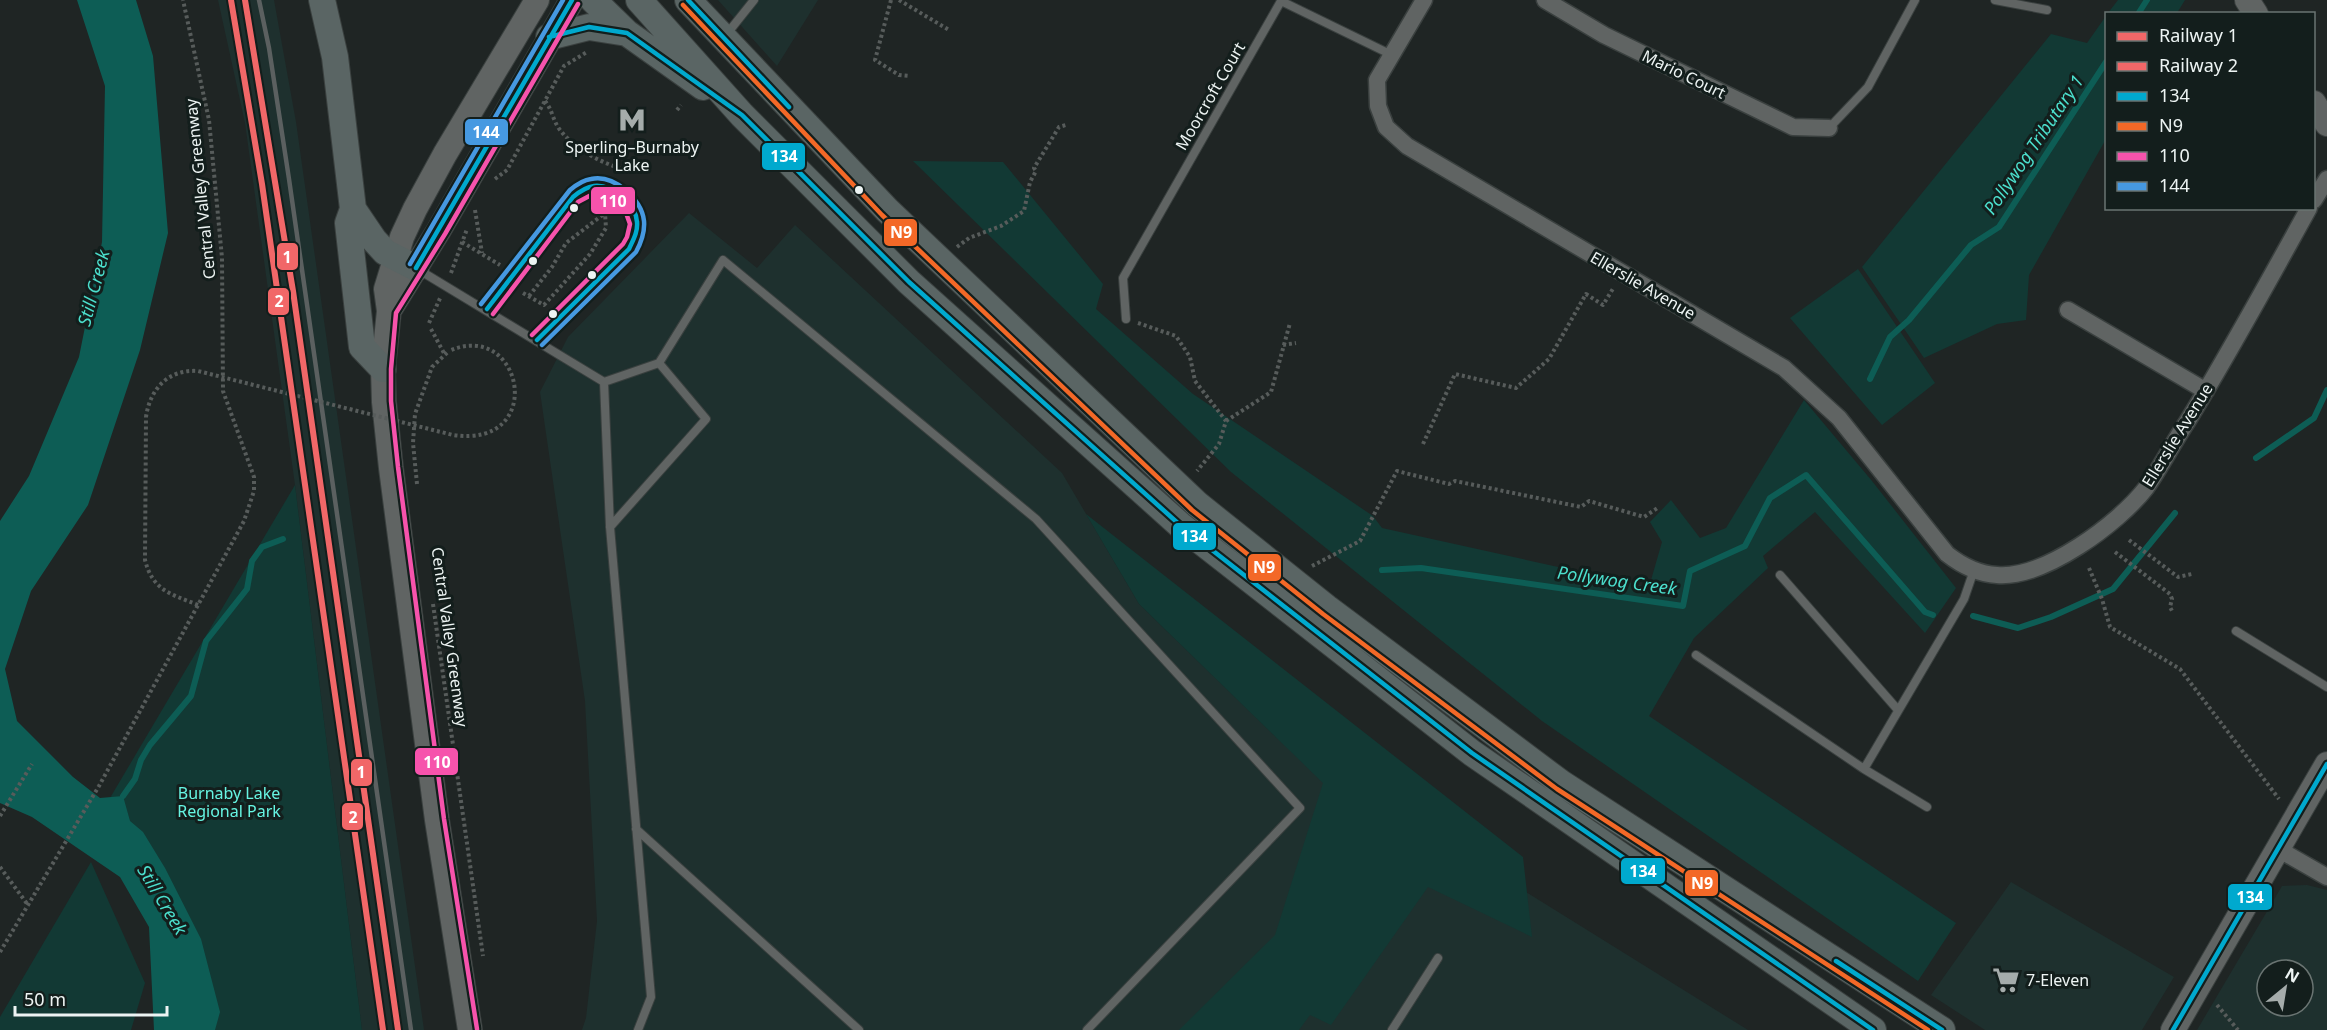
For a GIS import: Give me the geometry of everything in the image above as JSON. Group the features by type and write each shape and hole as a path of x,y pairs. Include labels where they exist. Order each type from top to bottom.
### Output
{"main road":[{"path":"322,0 335,57 353,209 348,223 362,347 383,369"},
{"path":"593,0 627,33 742,115"},
{"path":"639,0 742,115 909,282 1180,525 1472,753 1873,1030"},
{"path":"688,0 887,210 1197,504 1326,608 1561,783 1942,1030"},
{"path":"549,37 589,27 627,33"},
{"path":"353,209 385,252 406,263"}],"street":[{"path":"406,263 402,237 415,209 537,0"},
{"path":"470,1030 437,820 391,468 383,369 389,311 386,290 406,263 572,0"},
{"name":"Ellerslie Avenue","path":"1424,0 1377,80 1378,106 1386,127 1400,140 1427,158 1784,368 1839,418 1947,554 1974,570 1997,575 2016,574 2048,562 2096,536 2123,513 2146,488 2206,391 2308,210"},
{"name":"Mario Court","path":"1545,0 1604,35 1793,127 1829,128"},
{"path":"2315,106 2327,124"},
{"path":"2315,197 2327,179"},
{"path":"2068,310 2206,391"},
{"path":"2173,1030 2327,764"},
{"path":"2278,849 2327,877"}],"lane":[{"path":"724,39 754,0"},
{"path":"1829,128 1868,87 1915,0"},
{"path":"1995,0 2047,10"},
{"name":"Moorcroft Court","path":"1125,319 1123,278 1281,1 1392,55"},
{"path":"487,309 573,197 591,186 603,187 618,194 631,204 638,216 635,240 629,249 537,340"},
{"path":"604,382 658,363 723,260 1036,519 1300,808 1088,1030"},
{"path":"406,263 487,309 604,382"},
{"path":"610,527 706,419 658,363"},
{"path":"604,382 610,527 651,997 638,1030"},
{"path":"1864,769 1964,599 1974,570"},
{"path":"1780,576 1898,710"},
{"path":"2236,631 2327,687"},
{"path":"1696,655 1864,769 1927,807"},
{"path":"636,829 860,1030"},
{"path":"1392,1030 1438,957"}],"path":[{"name":"Central Valley Greenway","path":"0,952 99,786 244,522 254,491 254,477 223,391 222,258 210,131 183,0"},
{"path":"891,0 875,60 899,75 910,76"},
{"path":"899,0 949,30"},
{"path":"489,184 507,170 564,66 591,50"},
{"path":"545,101 561,131 575,145 606,163 632,172"},
{"path":"677,110 681,105"},
{"path":"957,248 969,238 1001,226 1024,211 1030,182 1036,171 1034,168 1059,127 1066,125"},
{"path":"458,255 460,241 480,201"},
{"path":"475,210 482,254"},
{"path":"523,293 529,297 544,305 590,254 606,228 607,212 566,243 552,267 529,297"},
{"path":"460,241 500,265"},
{"path":"1423,444 1455,374 1516,388 1549,359 1586,294 1604,304 1615,285"},
{"path":"1125,319 1176,336 1190,357 1195,381 1226,421"},
{"path":"1197,471 1220,444 1226,421 1271,392 1290,323"},
{"path":"431,329 445,355"},
{"path":"1283,345 1296,343"},
{"path":"198,605 174,596 156,584 148,573 145,560 148,403 164,381 176,373 187,370 198,371 453,435 477,436 494,430 507,418 514,403 515,383 510,369 495,353 481,347 458,347 449,351 432,367 415,414 413,443 418,489"},
{"path":"1312,567 1360,541 1397,471 1449,484 1455,481 1581,507 1589,501 1644,517 1659,507"},
{"path":"2129,540 2181,578 2192,574"},
{"path":"2115,552 2170,594 2172,610"},
{"path":"2089,569 2102,599 2110,627 2180,669 2279,799"},
{"name":"Central Valley Greenway","path":"433,603 484,962"},
{"path":"0,816 32,764"},
{"path":"0,867 28,905"},
{"path":"2217,1005 2238,1030"}],"shaded area":[{"path":"218,0 274,0 296,122 424,1030 362,1030 295,485 245,123"},
{"path":"718,0 818,0 777,66"},
{"path":"689,213 757,268 795,225 1062,473 1139,604 1275,736 1748,1030 582,1030 586,1018 597,921 585,701 540,392 568,337"},
{"path":"2011,882 2174,977 2142,1030 1985,1030 1931,995"},
{"path":"2307,885 2327,890 2327,1030 2197,1030 2282,886"}],"green space":[{"path":"2118,0 2185,0 2178,12 2109,12"},
{"path":"2105,17 2105,141 2029,275 2026,320 1997,324 1924,358 1862,267 2051,34 2087,43"},
{"path":"913,161 1003,162 1103,284 1096,309 1193,394 1373,516 1382,528 1649,587 1662,542 1650,522 1671,500 1700,538 1726,528 1804,400 1872,481 1956,588 1925,633 1815,512 1763,556 1768,568 1694,638 1649,716 1956,923 1918,981 1542,721 1231,472"},
{"path":"1858,269 1935,383 1882,425 1790,318"},
{"name":"Burnaby Lake Regional Park","path":"295,485 362,1030 191,1030 110,798"},
{"path":"1086,514 1523,857 1532,937 1428,887 1331,1025 1310,1015 1299,1030 1179,1030 1275,935 1323,783 1139,604"},
{"path":"91,862 145,983 131,1030 0,1030 0,1017"}],"water":[{"name":"Still Creek","path":"77,0 136,0 153,56 168,233 140,350 88,505 31,591 5,669 17,721 73,777 100,798 123,796 130,821 143,832 165,868 201,939 220,1012 215,1030 154,1030 149,927 120,877 32,817 0,803 0,521 29,476 79,357 102,242 105,86"}],"waterway":[{"name":"Pollywog Tributary 1","path":"2139,12 2147,0"},
{"name":"Pollywog Tributary 1","path":"1870,379 1890,337 1909,320 1971,245 1999,227 2105,64"},
{"name":"Pollywog Creek","path":"2256,458 2314,418 2327,390"},
{"name":"Pollywog Creek","path":"1382,570 1421,568 1683,606 1690,571 1745,546 1770,498 1806,475 1925,612 1933,615"},
{"name":"Pollywog Creek","path":"1973,616 2018,628 2051,617 2113,589 2175,513"},
{"path":"123,796 135,779 141,760 150,745 191,696 206,641 247,589 252,561 262,547 283,539"}],"railway":[{"path":"259,0 269,48 289,179 411,1030"}],"rail line":[{"name":"2","path":"231,0 262,184 383,1030"},
{"name":"1","path":"245,0 293,291 398,1030"}],"transit line":[{"name":"144","path":"410,264 563,0"},
{"name":"134","path":"416,268 572,0"},
{"name":"134","path":"688,0 789,107"},
{"name":"110","path":"477,1029 444,819 398,467 391,401 391,369 396,313 445,234 578,4"},
{"name":"N9","path":"683,5 882,215 1192,510 1323,614 1557,789 1928,1030"},
{"name":"134","path":"549,37 589,27 627,33 742,115 909,282 1180,525 1472,753 1873,1030"},
{"name":"144","path":"481,304 570,190 585,180 591,179 600,178 617,184 632,197 642,213 644,230 640,245 636,252 542,345"},
{"name":"134","path":"487,309 573,197 588,187 594,186 608,188 622,196 632,208 637,222 635,236 629,249 537,340"},
{"name":"110","path":"493,314 578,202 595,193 616,202 626,213 630,224 623,244 532,335"},
{"name":"134","path":"2173,1030 2327,764"},
{"name":"134","path":"1836,961 1942,1030"}],"place":[{"name":"Sperling–Burnaby Lake","path":"632,120"},
{"name":"7-Eleven","path":"2006,980"}]}
